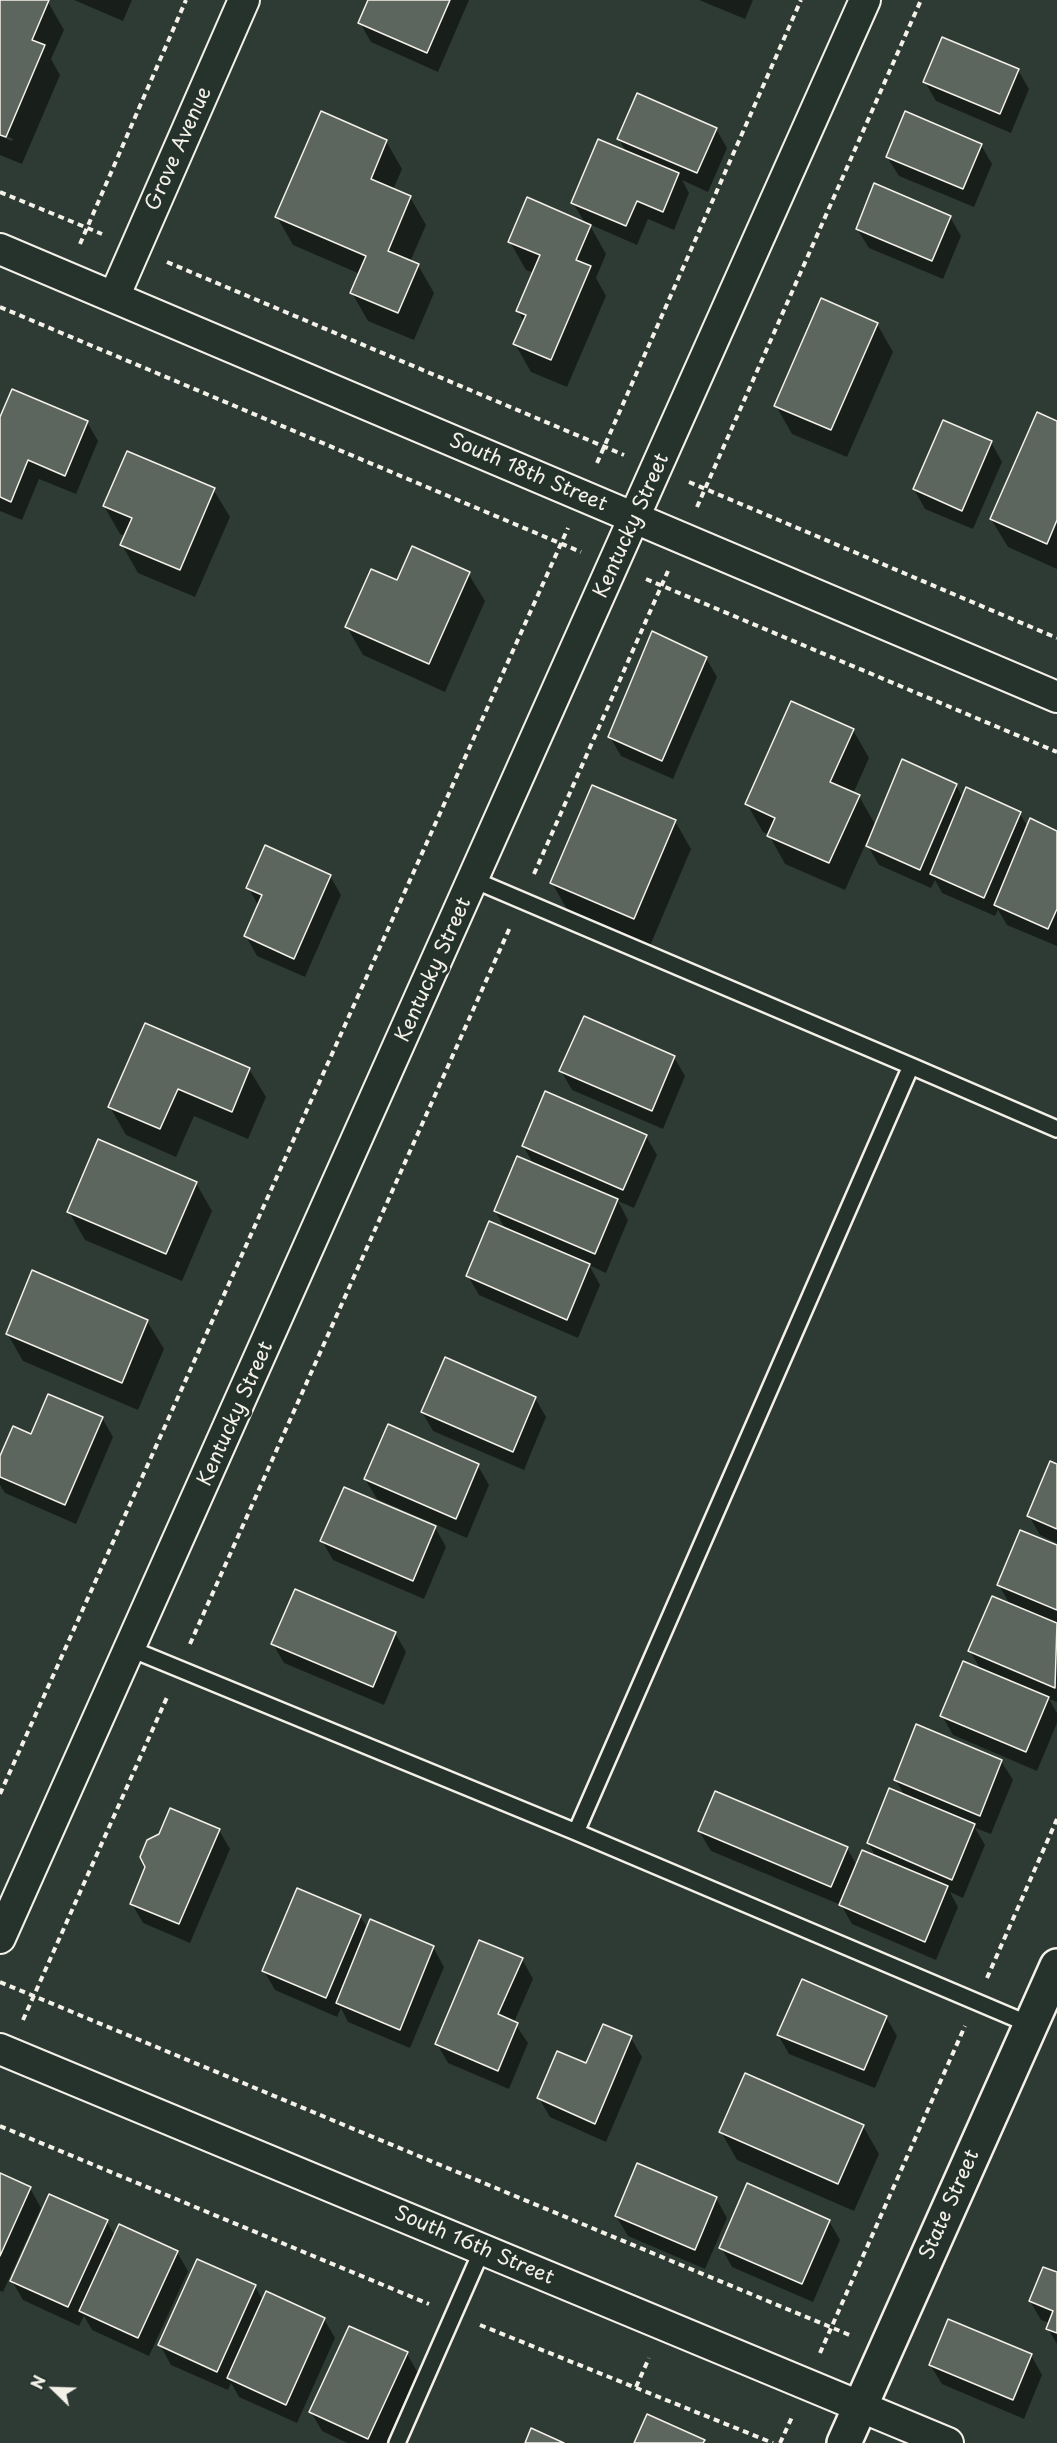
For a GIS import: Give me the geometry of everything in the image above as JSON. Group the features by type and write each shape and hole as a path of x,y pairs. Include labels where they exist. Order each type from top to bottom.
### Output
{"street":[{"name":"Grove Avenue","path":"114,297 244,0"},
{"name":"Kentucky Street","path":"0,1938 615,566 865,0"},
{"name":"South 18th Street","path":"0,249 1057,697"},
{"name":"State Street","path":"844,2443 1057,1966"},
{"name":"South 16th Street","path":"4,2051 948,2443"}],"lane":[{"path":"474,880 1057,1130"},
{"path":"576,1832 910,1066"},
{"path":"131,1649 576,1832 1031,2025"},
{"path":"397,2443 482,2250"}],"path":[{"path":"66,277 186,0"},
{"path":"0,1794 582,496 801,0"},
{"path":"4,2051 34,1996 921,0"},
{"path":"0,192 1057,638"},
{"path":"0,307 1057,752"},
{"path":"806,2385 1057,1819"},
{"path":"0,1982 886,2350"},
{"path":"0,2126 773,2443"}],"building":[{"path":"0,0 49,0 32,40 45,45 6,137 0,135"},
{"path":"368,0 450,0 427,53 358,23"},
{"path":"942,37 1019,69 1000,114 923,82"},
{"path":"637,93 717,128 697,173 617,139"},
{"path":"321,111 387,140 371,179 411,196 388,251 419,264 398,313 350,293 366,256 275,217"},
{"path":"905,111 982,144 963,189 886,157"},
{"path":"598,139 679,173 663,212 637,201 626,226 571,203"},
{"path":"874,183 951,216 932,261 856,229"},
{"path":"527,197 591,225 576,260 591,266 551,360 513,344 526,315 516,311 540,255 508,242"},
{"path":"821,298 878,323 831,430 774,406"},
{"path":"12,389 88,421 65,476 28,460 11,502 0,497 0,417"},
{"path":"1037,412 1057,421 1057,520 1047,544 990,519"},
{"path":"943,420 992,441 962,511 913,489"},
{"path":"127,451 215,488 180,570 120,545 132,518 103,506"},
{"path":"412,546 470,572 429,664 345,627 371,569 397,580"},
{"path":"652,631 707,657 662,761 608,737"},
{"path":"791,701 854,729 830,782 860,795 829,863 767,836 775,818 745,804"},
{"path":"902,759 957,784 920,870 866,846"},
{"path":"592,785 676,820 634,919 550,883"},
{"path":"966,787 1021,812 984,898 930,874"},
{"path":"1030,818 1057,831 1057,909 1048,929 994,905"},
{"path":"265,845 331,875 294,959 244,936 262,895 246,888"},
{"path":"584,1016 675,1056 652,1111 559,1071"},
{"path":"145,1023 250,1068 232,1112 178,1089 160,1129 108,1107"},
{"path":"545,1091 647,1135 623,1190 522,1146"},
{"path":"98,1139 197,1182 166,1254 67,1212"},
{"path":"517,1156 618,1199 595,1254 494,1211"},
{"path":"489,1221 590,1264 567,1320 466,1276"},
{"path":"32,1270 148,1320 122,1383 6,1334"},
{"path":"445,1357 536,1397 513,1452 421,1412"},
{"path":"48,1394 103,1417 65,1505 0,1477 0,1456 13,1426 31,1434"},
{"path":"388,1424 479,1464 456,1519 364,1479"},
{"path":"1050,1461 1057,1464 1057,1529 1027,1516"},
{"path":"344,1487 436,1526 413,1581 320,1541"},
{"path":"1020,1530 1057,1545 1057,1610 997,1585"},
{"path":"295,1589 396,1632 373,1687 271,1644"},
{"path":"992,1596 1057,1623 1055,1688 968,1651"},
{"path":"963,1661 1049,1697 1026,1752 940,1716"},
{"path":"916,1724 1002,1760 980,1816 894,1780"},
{"path":"889,1788 975,1824 952,1880 867,1843"},
{"path":"715,1791 848,1847 831,1887 698,1831"},
{"path":"170,1808 220,1829 179,1924 130,1904 145,1867 140,1857 147,1840 159,1834"},
{"path":"862,1850 948,1886 925,1942 839,1905"},
{"path":"297,1888 361,1915 326,1998 262,1971"},
{"path":"370,1919 434,1946 400,2030 336,2003"},
{"path":"479,1940 523,1958 498,2014 518,2023 498,2071 435,2044"},
{"path":"802,1979 887,2016 864,2070 777,2035"},
{"path":"603,2024 632,2036 595,2124 537,2098 557,2051 586,2063"},
{"path":"745,2073 864,2125 838,2184 719,2132"},
{"path":"637,2163 717,2197 695,2250 615,2216"},
{"path":"0,2173 31,2187 0,2256"},
{"path":"747,2183 830,2220 802,2284 719,2248"},
{"path":"49,2194 108,2220 68,2307 10,2281"},
{"path":"119,2224 178,2251 138,2338 79,2311"},
{"path":"197,2259 256,2285 217,2372 158,2345"},
{"path":"1043,2267 1057,2272 1057,2333 1046,2329 1053,2311 1029,2301"},
{"path":"266,2291 325,2318 286,2405 227,2378"},
{"path":"948,2319 1032,2354 1013,2400 929,2365"},
{"path":"349,2326 408,2352 368,2439 309,2412"},
{"path":"647,2414 705,2440 703,2443 634,2443"},
{"path":"531,2428 564,2443 525,2443"}]}
